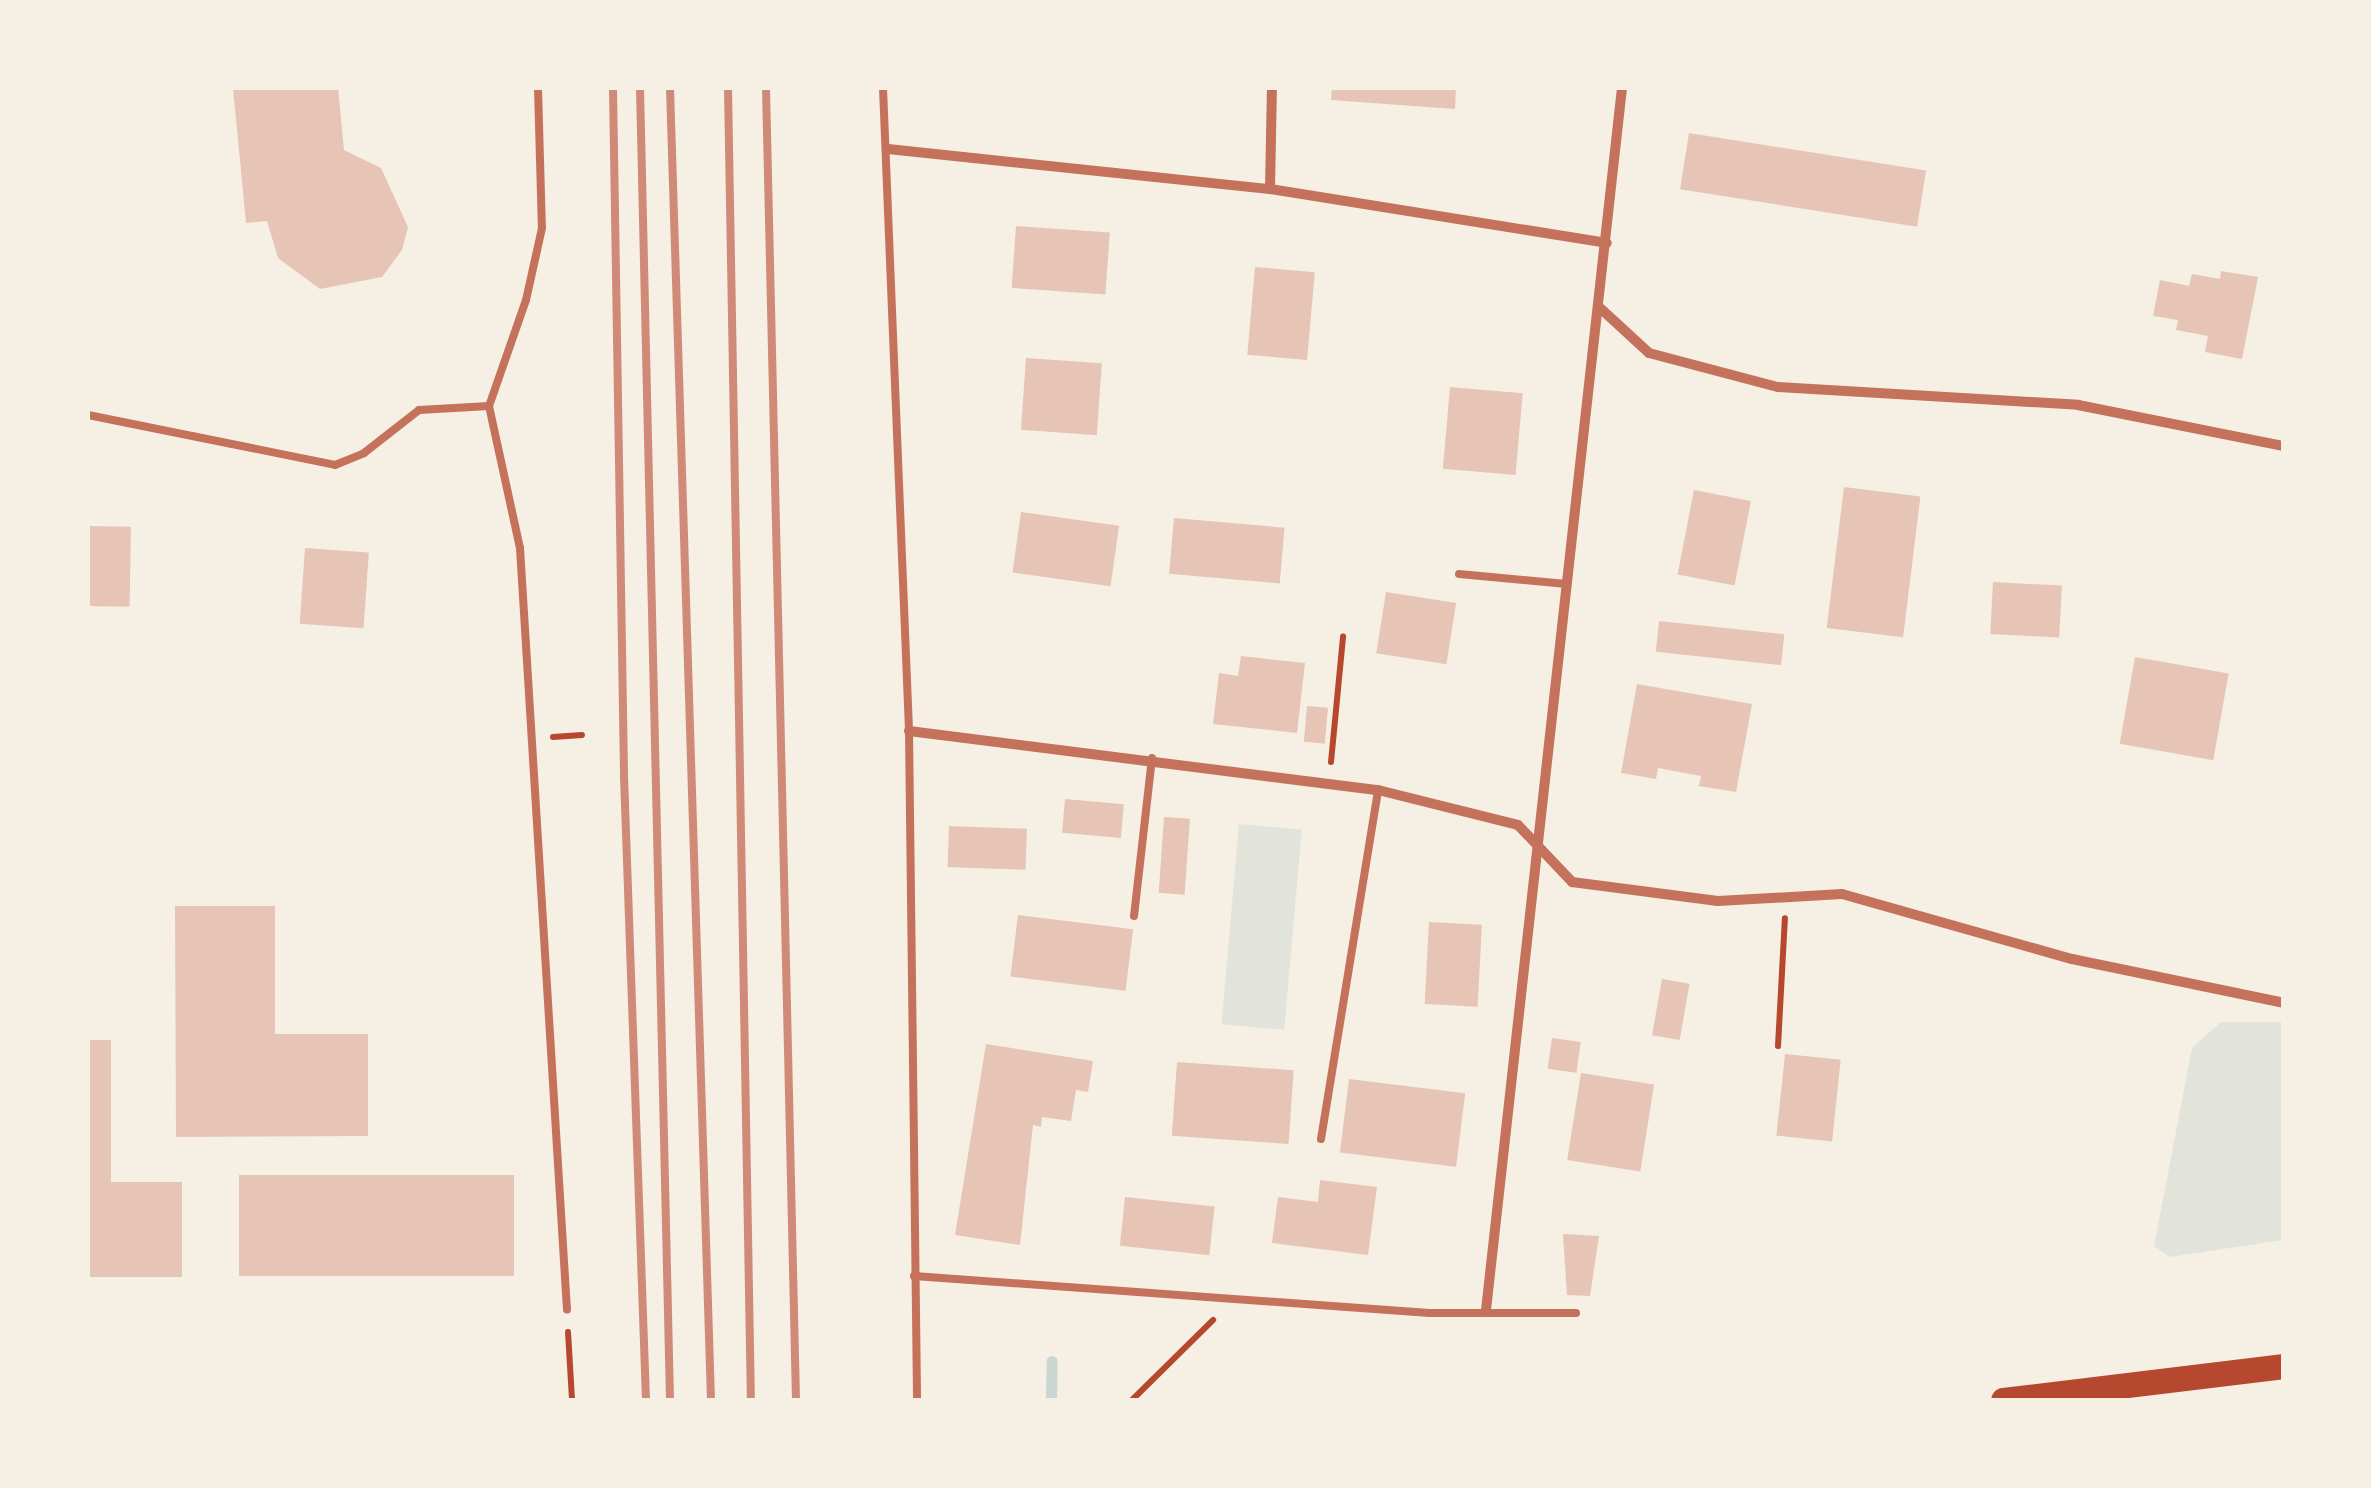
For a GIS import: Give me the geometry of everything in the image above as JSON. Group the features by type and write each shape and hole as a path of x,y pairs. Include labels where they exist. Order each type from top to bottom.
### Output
{"main road":[{"path":"2003,1400 2284,1366"}],"street":[{"path":"1270,189 1272,88"},
{"path":"1486,1310 1622,88"},
{"path":"888,149 1270,189 1607,243"},
{"path":"1599,307 1649,353 1778,387 2078,406 2284,446"},
{"path":"910,731 1152,758 1378,790 1518,825 1572,882 1718,901 1842,894 1902,906 1966,933 2284,1003"}],"lane":[{"path":"538,88 542,228 526,300 488,406 520,548 567,1310"},
{"path":"884,88 910,731 916,1400"},
{"path":"88,415 335,465 364,453 419,410 488,406"},
{"path":"1460,574 1566,584"},
{"path":"1134,916 1152,758"},
{"path":"1321,1139 1378,790"},
{"path":"914,1276 1430,1313 1576,1313"}],"path":[{"path":"1329,784 1343,637"},
{"path":"1778,1046 1786,897"},
{"path":"567,1310 572,1400"},
{"path":"1132,1400 1187,1349"}],"shaded area":[{"path":"1239,824 1302,829 1284,1030 1221,1024"},
{"path":"2221,1022 2283,1022 2283,1240 2170,1257 2154,1246 2192,1048"}],"building":[{"path":"233,88 338,88 344,150 381,168 408,227 402,250 382,277 320,289 278,258 267,221 246,223"},
{"path":"1332,88 1456,88 1455,109 1331,100"},
{"path":"1689,133 1926,171 1917,227 1680,189"},
{"path":"1016,226 1110,233 1105,294 1012,288"},
{"path":"1255,267 1315,272 1307,360 1247,355"},
{"path":"2221,271 2258,277 2242,359 2205,352 2208,336 2176,330 2178,320 2153,316 2160,280 2189,286 2192,274 2220,279"},
{"path":"1026,358 1102,363 1097,435 1021,430"},
{"path":"1450,387 1523,393 1516,475 1443,469"},
{"path":"1844,487 1920,496 1903,637 1827,628"},
{"path":"1694,490 1751,501 1735,585 1678,574"},
{"path":"1021,512 1119,526 1111,586 1013,572"},
{"path":"1174,518 1285,528 1280,583 1169,574"},
{"path":"88,526 131,527 130,607 88,606"},
{"path":"305,548 369,552 364,628 300,624"},
{"path":"1993,582 2062,586 2059,638 1990,634"},
{"path":"1386,592 1456,603 1446,664 1376,653"},
{"path":"1659,621 1784,634 1781,665 1656,652"},
{"path":"1241,656 1305,663 1297,733 1213,724 1219,673 1238,676"},
{"path":"2135,657 2229,673 2213,760 2120,744"},
{"path":"1637,684 1752,704 1736,792 1699,786 1701,776 1658,768 1656,779 1621,773"},
{"path":"1307,706 1328,708 1325,744 1304,742"},
{"path":"1065,799 1124,804 1121,838 1062,833"},
{"path":"1164,817 1190,819 1185,895 1159,893"},
{"path":"949,826 1027,829 1026,870 948,867"},
{"path":"175,906 275,906 275,1034 368,1034 368,1136 176,1137"},
{"path":"1018,915 1133,929 1126,991 1010,977"},
{"path":"1429,922 1482,925 1478,1007 1425,1004"},
{"path":"1662,979 1690,984 1680,1040 1652,1035"},
{"path":"1552,1038 1581,1042 1576,1073 1548,1069"},
{"path":"88,1040 111,1040 111,1182 182,1182 182,1277 88,1277"},
{"path":"986,1044 1093,1061 1088,1092 1076,1090 1071,1121 1042,1117 1041,1127 1033,1125 1020,1245 955,1235"},
{"path":"1785,1054 1841,1060 1832,1141 1776,1136"},
{"path":"1177,1062 1294,1070 1289,1144 1172,1136"},
{"path":"1581,1073 1654,1085 1640,1171 1567,1160"},
{"path":"1349,1079 1465,1093 1456,1167 1340,1152"},
{"path":"239,1175 514,1175 514,1276 239,1276"},
{"path":"1320,1180 1377,1187 1368,1255 1272,1243 1278,1197 1318,1202"},
{"path":"1125,1197 1215,1206 1209,1255 1120,1246"},
{"path":"1563,1234 1599,1236 1590,1296 1567,1295"}],"waterway":[{"path":"1051,1400 1052,1361"}],"railway":[{"path":"613,88 624,776 646,1400"},
{"path":"640,88 670,1400"},
{"path":"670,88 711,1400"},
{"path":"728,88 751,1400"},
{"path":"766,88 796,1400"}]}
